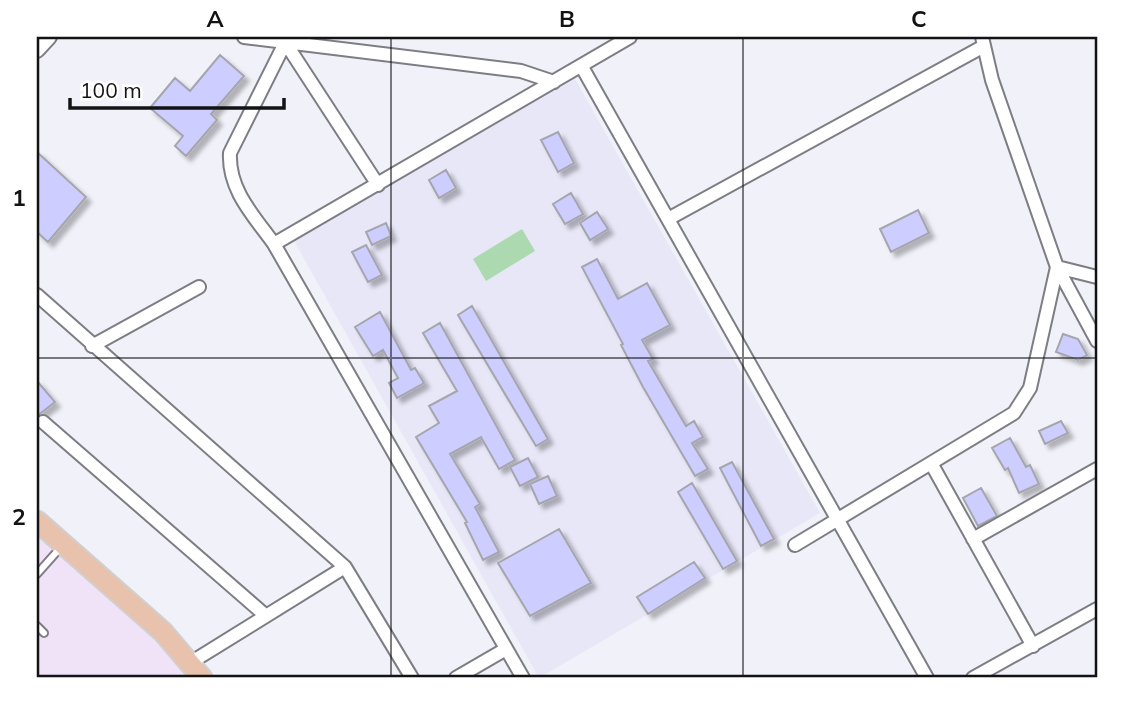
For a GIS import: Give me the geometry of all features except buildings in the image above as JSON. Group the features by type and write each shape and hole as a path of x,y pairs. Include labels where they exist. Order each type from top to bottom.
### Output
{"main road":[{"path":"40,528 65,544 163,632 196,671"}],"street":[{"path":"37,50 49,37"},
{"path":"244,37 521,71 554,82"},
{"path":"274,244 630,37"},
{"path":"283,40 378,185"},
{"path":"283,40 230,153 229,169 239,196 274,244 523,678"},
{"path":"668,219 983,41 996,91 1057,267 1097,341"},
{"path":"582,66 927,678"},
{"path":"1057,267 1097,277"},
{"path":"794,545 1014,413 1023,403 1030,388 1057,267"},
{"path":"92,346 199,287"},
{"path":"37,295 345,567 412,678"},
{"path":"43,422 265,615"},
{"path":"930,463 1033,646"},
{"path":"973,539 1097,469"},
{"path":"196,671 265,615 345,567"},
{"path":"973,678 1097,609"},
{"path":"456,678 506,649"}],"lane":[{"path":"37,574 65,544"},
{"path":"37,626 44,633"}],"shaded area":[{"path":"575,79 820,513 539,678 293,239"},
{"path":"37,534 148,630 192,678 37,678"}],"green space":[{"path":"522,229 535,251 486,281 473,259"}]}
